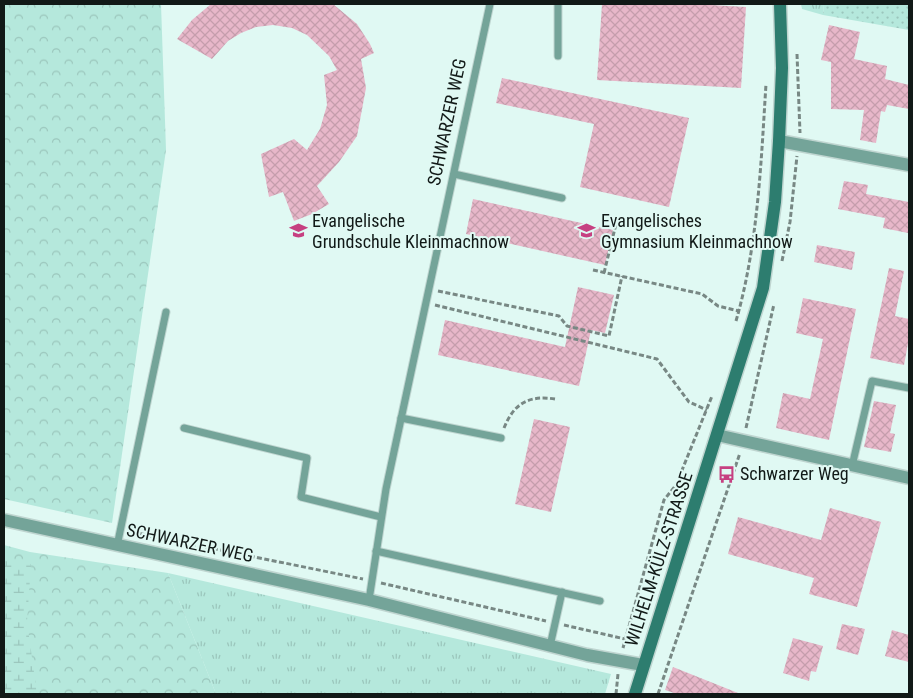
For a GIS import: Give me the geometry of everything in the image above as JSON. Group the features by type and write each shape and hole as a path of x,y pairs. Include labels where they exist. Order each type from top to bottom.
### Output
{"street":[{"name":"WILHELM-KÜLZ-STRASSE","path":"635,694 762,288 775,202 779,140 782,68 780,4"},
{"path":"779,140 909,165"},
{"path":"717,435 909,478"},
{"name":"SCHWARZER WEG","path":"4,520 369,600 550,646 643,665"}],"lane":[{"name":"SCHWARZER WEG","path":"369,600 381,517 401,418 490,4"},
{"path":"558,4 558,56"},
{"path":"454,174 562,198"},
{"path":"117,546 166,312"},
{"path":"852,466 872,381 909,388"},
{"path":"401,418 500,438"},
{"path":"184,428 307,458 301,498 381,517"},
{"path":"376,551 600,601"},
{"path":"550,646 562,592"}],"path":[{"path":"734,328 739,311 761,169 766,81"},
{"path":"604,273 616,224"},
{"path":"593,270 702,294 718,306 739,311"},
{"path":"428,289 559,316 567,326 609,336 622,276"},
{"path":"426,302 657,359 689,402 707,410"},
{"path":"616,694 625,639 664,500 676,485 714,393"},
{"path":"500,438 510,415 527,400 538,396 555,399"},
{"path":"121,530 372,581 625,639"}],"green space":[{"path":"4,4 161,4 166,150 112,523 4,499"},
{"path":"801,4 824,4 823,15 802,9"},
{"path":"824,4 909,4 909,30 823,15"},
{"path":"4,545 30,552 168,573 216,694 4,694"},
{"path":"4,558 31,564 27,622 37,694 4,694"},
{"path":"168,573 611,674 605,694 216,694"}],"building":[{"path":"211,4 333,4 357,24 370,44 374,53 361,59 366,88 357,136 339,162 317,186 329,204 312,214 294,221 283,192 269,197 261,154 294,139 307,150 320,129 327,105 324,75 337,70 329,56 307,35 292,28 273,25 256,27 228,41 212,59 177,39 192,20"},
{"path":"602,4 694,4 746,7 741,88 597,80"},
{"path":"829,25 860,32 854,59 887,66 885,79 909,85 909,109 887,105 885,112 881,111 876,143 860,140 864,110 831,109 831,62 821,60"},
{"path":"502,78 689,118 669,207 580,187 594,124 496,103"},
{"path":"844,181 868,185 866,194 909,202 908,233 883,228 885,218 838,209"},
{"path":"473,199 613,230 605,265 466,234"},
{"path":"817,245 855,252 852,270 814,262"},
{"path":"889,268 904,271 895,316 909,319 909,338 904,365 870,358"},
{"path":"578,287 614,295 605,333 591,330 579,386 438,355 445,320 565,347"},
{"path":"803,298 856,309 829,440 776,428 783,393 810,399 823,339 796,333"},
{"path":"874,401 896,405 890,433 895,434 891,452 864,447"},
{"path":"534,419 570,427 551,512 515,504"},
{"path":"830,508 881,522 857,607 809,594 814,578 728,554 738,517 821,540"},
{"path":"842,624 865,629 858,655 836,649"},
{"path":"892,630 909,635 909,662 885,656"},
{"path":"793,638 823,646 816,672 811,671 809,681 783,673"},
{"path":"673,667 738,694 677,694 665,690"}],"place":[{"name":"Evangelische Grundschule Kleinmachnow","path":"298,231"},
{"name":"Evangelisches Gymnasium Kleinmachnow","path":"587,231"},
{"name":"Schwarzer Weg","path":"726,474"}]}
